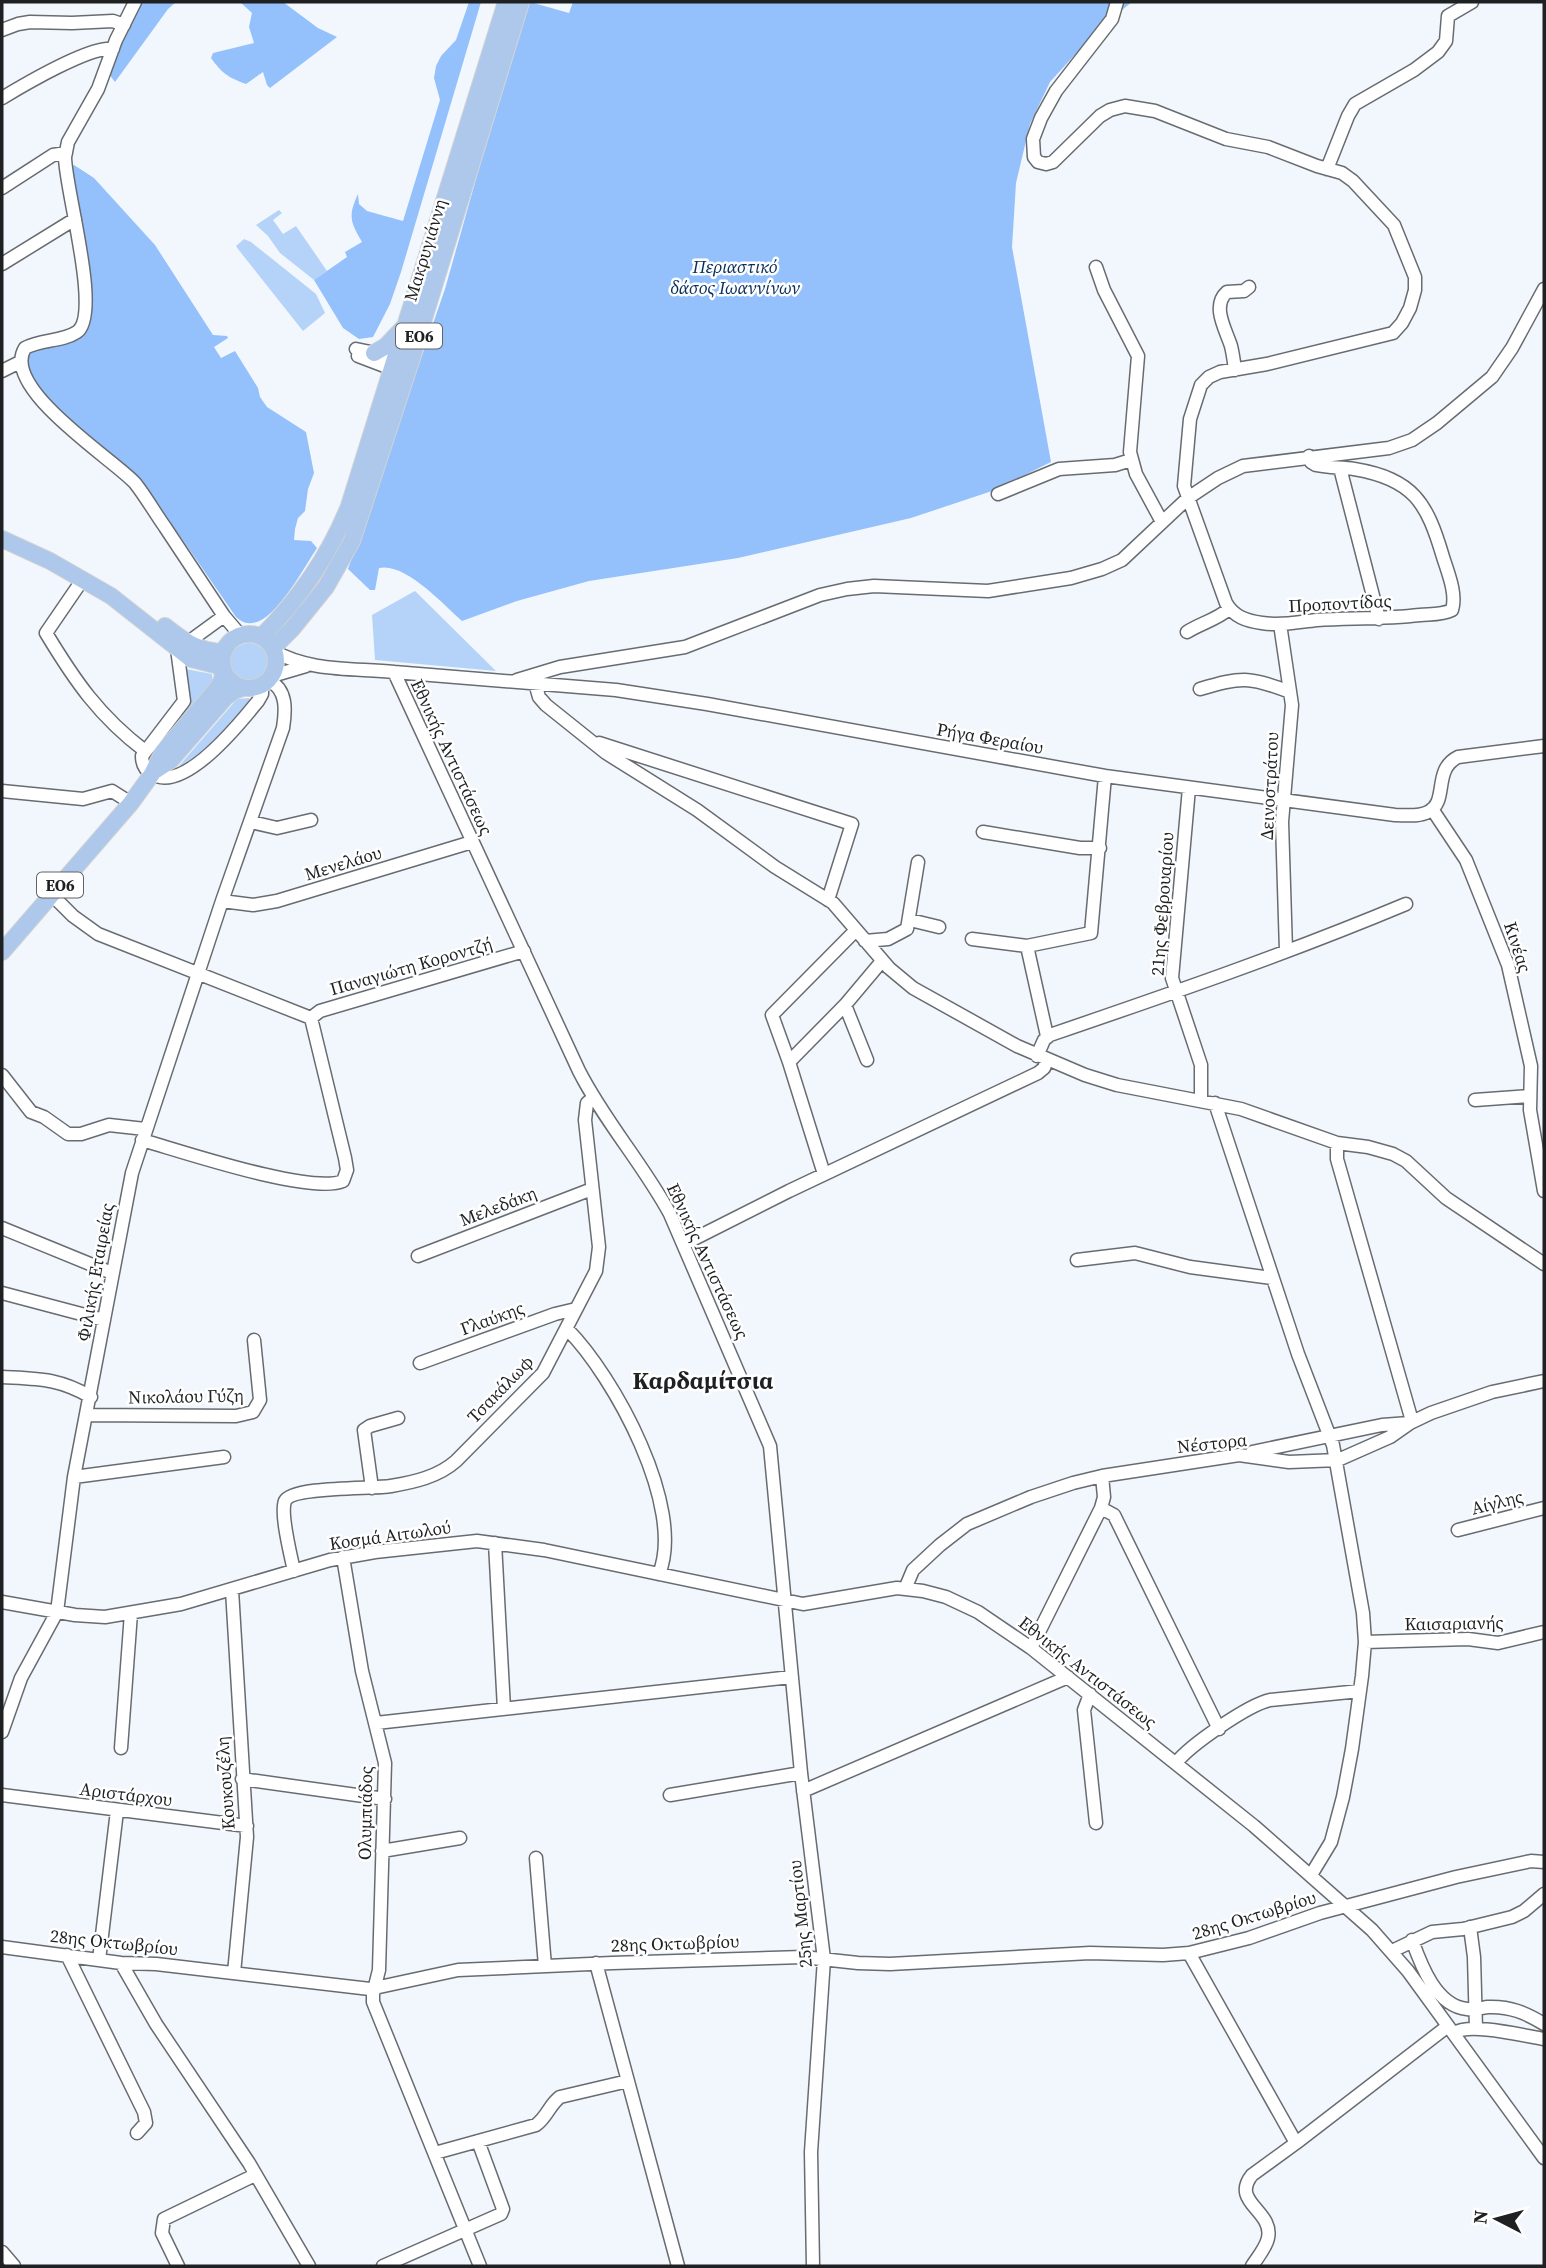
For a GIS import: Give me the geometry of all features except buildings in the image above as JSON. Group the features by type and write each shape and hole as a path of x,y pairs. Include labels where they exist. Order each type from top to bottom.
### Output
{"main road":[{"name":"Μακρυγιάννη","path":"261,637 312,578 337,535 402,365 407,323 506,2"},
{"name":"Μακρυγιάννη","path":"274,650 326,587 352,541 402,365 521,2"},
{"path":"374,353 386,346 407,323"},
{"path":"2,539 38,554 111,596 182,646 193,660 223,663 230,681 243,688"},
{"path":"241,636 261,637 274,650 276,664 268,680"},
{"name":"ΕΟ6","path":"2,952 131,803 152,774 163,752 222,681 223,663 230,642 241,636"},
{"name":"ΕΟ6","path":"152,774 171,760 225,698 234,691 253,688 268,680"}],"street":[{"path":"135,2 98,89 73,133 66,153 65,168 85,285 83,326 70,335 29,346 20,355 18,363 26,381 55,418 136,485 241,636"},
{"path":"1117,2 1112,19 1056,90 1041,118 1032,150 1038,162 1053,162 1100,116 1110,110 1125,106 1155,111 1214,135 1268,147 1348,176 1394,225 1415,277 1410,308 1402,323 1389,334 1267,364 1220,372 1208,378 1196,396 1190,419 1184,486 1230,611 1186,632"},
{"path":"1327,169 1355,104 1438,52 1446,41 1448,16 1472,2"},
{"path":"2,30 30,22 113,21 124,25"},
{"path":"2,98 54,69 100,50 113,49"},
{"path":"2,188 53,155 66,153"},
{"path":"2,264 75,219"},
{"path":"1096,267 1104,290 1138,356 1129,444 1131,460 1162,522"},
{"path":"1235,370 1220,314 1220,302 1227,292 1244,291 1249,287"},
{"path":"510,682 560,667 685,647 820,595 847,589 874,586 988,591 1071,578 1116,564 1188,498 1218,478 1243,466 1395,447 1426,431 1498,370 1544,289"},
{"path":"355,352 374,353 402,365 355,352"},
{"path":"2,372 18,363"},
{"path":"1309,456 1314,464 1340,468 1379,619"},
{"path":"998,494 1059,469 1115,465 1131,460"},
{"name":"Προποντίδας","path":"1230,611 1242,618 1280,624 1317,620 1379,619 1452,610 1452,588 1437,538 1428,514 1414,493 1402,484 1383,477 1340,468"},
{"path":"83,579 46,633 86,696 118,731 145,751"},
{"path":"225,616 182,646 184,701 145,751 142,761 152,774 168,777 207,758 258,701 268,680 310,665"},
{"name":"Δεινοστράτου","path":"1280,624 1292,714 1284,800 1286,951"},
{"path":"274,650 283,657 310,665"},
{"name":"Εθνικής Αντιστάσεως","path":"310,665 394,672 593,1098 652,1182 684,1244 770,1446 786,1601 813,1604 889,1589 930,1592 978,1612 1031,1648 1311,1875 1392,1951 1544,2158"},
{"name":"Ρήγα Φεραίου","path":"394,672 597,688 707,704 1105,776 1189,788 1395,815 1420,815 1432,809"},
{"path":"1200,690 1241,678 1262,680 1290,692"},
{"name":"Φιλικής Εταιρείας","path":"2,1732 8,1696 57,1612 74,1477 91,1396 124,1204 144,1135 222,901 280,740 285,715 283,696 277,685 268,680"},
{"path":"535,683 539,697 546,705 594,745 697,810 775,867 838,908 882,961 913,988 1042,1058 1108,1082 1267,1116 1337,1143 1378,1149 1406,1161 1446,1198 1544,1264"},
{"path":"594,745 603,743 852,824 828,900"},
{"path":"1432,809 1437,802 1444,768 1449,761 1468,755 1544,746"},
{"path":"972,939 1027,946 1091,933 1105,776"},
{"name":"21ης Φεβρουαρίου","path":"1189,788 1172,978 1201,1065 1201,1101"},
{"path":"2,790 83,799 115,791 131,803"},
{"name":"Κινέας","path":"1432,809 1466,860 1508,965 1531,1066 1530,1096 1534,1141 1544,1192"},
{"path":"251,822 277,828 311,820"},
{"path":"983,832 1080,848 1100,848"},
{"name":"Μενελάου","path":"222,901 253,905 277,901 472,842"},
{"path":"865,941 891,938 904,931 910,920 918,862"},
{"path":"2,1075 31,1112 44,1117 68,1134 81,1134 109,1125 294,1181 319,1185 344,1181 347,1170 345,1158 311,1018 98,934 73,916 52,895"},
{"path":"1047,1036 1176,992 1406,904"},
{"path":"910,920 939,928"},
{"path":"824,1174 772,1015 856,930"},
{"path":"684,1244 1044,1068 1042,1058 1047,1036 1027,946"},
{"name":"Παναγιώτη Κοροντζή","path":"311,1018 320,1012 523,951"},
{"path":"789,1062 845,1005 882,961"},
{"path":"845,1005 867,1059"},
{"path":"1475,1100 1530,1096"},
{"name":"Τσακάλωφ","path":"294,1571 285,1513 287,1498 304,1492 372,1488 419,1480 450,1466 540,1378 567,1329 598,1262 599,1247 584,1120 587,1103 593,1098"},
{"path":"1215,1103 1272,1278 1331,1437 1338,1461 1361,1595 1364,1642 1352,1749 1337,1825 1331,1842 1311,1875"},
{"path":"1239,1455 1382,1425 1411,1422 1336,1159 1337,1143"},
{"name":"Μελεδάκη","path":"418,1256 592,1189"},
{"path":"2,1228 112,1273"},
{"path":"1077,1260 1135,1253 1191,1267 1272,1278"},
{"path":"2,1293 104,1320"},
{"name":"Γλαύκης","path":"420,1363 555,1314 576,1309"},
{"path":"567,1329 577,1339 621,1404 643,1451 659,1499 666,1534 666,1553 659,1574"},
{"name":"Νικολάου Γύζη","path":"86,1415 226,1416 251,1413 258,1407 260,1400 254,1340"},
{"path":"2,1377 52,1380 91,1396"},
{"name":"Νέστορα","path":"905,1589 913,1570 967,1524 1031,1497 1102,1476 1239,1455 1289,1462 1338,1461 1390,1437 1411,1422 1474,1398 1544,1381"},
{"path":"372,1488 365,1430 398,1418"},
{"path":"74,1477 224,1457"},
{"path":"1031,1648 1101,1508 1104,1497 1102,1476"},
{"path":"1101,1508 1114,1515 1219,1729"},
{"name":"Αίγλης","path":"1458,1530 1544,1508"},
{"path":"495,1543 505,1709"},
{"name":"Κοσμά Αιτωλού","path":"2,1602 96,1617 131,1613 181,1604 343,1557 442,1544 495,1543 786,1601"},
{"name":"Ολυμπιάδος","path":"343,1557 362,1671 385,1763 379,1970 374,1988"},
{"name":"Κουκουζέλη","path":"232,1590 247,1826 234,1973"},
{"name":"25ης Μαρτίου","path":"786,1601 800,1773 824,1958 811,2152 813,2266"},
{"path":"121,1748 131,1613"},
{"name":"Καισαριανής","path":"1364,1642 1468,1639 1497,1643 1544,1632"},
{"path":"376,1723 791,1677"},
{"path":"803,1791 1068,1677"},
{"path":"1175,1763 1219,1729 1265,1701 1360,1691"},
{"path":"1090,1695 1084,1710 1096,1824"},
{"path":"670,1795 800,1773"},
{"path":"242,1779 385,1799"},
{"name":"Αριστάρχου","path":"2,1795 247,1826"},
{"path":"99,1960 117,1811"},
{"path":"382,1851 460,1838"},
{"path":"536,1858 545,1966"},
{"name":"28ης Οκτωβρίου","path":"2,1947 360,1989 458,1970 596,1963 770,1957 824,1958 890,1964 1090,1953 1189,1953 1249,1938 1320,1913 1456,1877 1531,1861 1544,1862"},
{"path":"1392,1951 1433,1932 1470,1927 1518,1915 1544,1894"},
{"path":"1470,1927 1474,1957 1476,2029"},
{"path":"1412,1940 1423,1968 1442,1996 1459,2007 1517,2010 1544,2024"},
{"path":"1189,1953 1296,2143"},
{"path":"67,1955 144,2112 146,2123 137,2133"},
{"path":"121,1963 156,2024 220,2118 309,2266"},
{"path":"596,1963 678,2266"},
{"path":"374,1988 375,2007 480,2266"},
{"path":"1252,2266 1269,2234 1264,2218 1246,2194 1247,2181 1252,2175 1451,2029 1476,2029 1544,2039"},
{"path":"435,2153 536,2125 545,2118 553,2102 560,2098 628,2081"},
{"path":"383,2266 503,2212 478,2141"},
{"path":"178,2266 162,2233 164,2219 255,2175"},
{"path":"2,2252 14,2266"}],"shaded area":[{"path":"279,210 282,213 273,220 283,234 296,226 327,271 314,280 280,253 256,225"},
{"path":"244,239 316,294 325,313 303,331 236,246"},
{"path":"415,591 496,671 375,660 372,615"},
{"path":"249,643 263,648 268,662 263,676 249,681 235,676 230,662 235,648"},
{"path":"186,669 212,674 213,681 157,749 154,749 189,703"},
{"path":"249,698 251,701 205,755 178,767 237,699"}],"green space":[{"path":"138,2 176,2 168,9 115,82 109,74 109,66"},
{"path":"240,2 283,2 318,28 337,37 270,88 263,72 246,84 226,74 211,58 213,53 254,43 249,27 252,13"},
{"path":"469,2 481,2 401,272 390,304 373,337 359,339 343,328 314,280 347,257 345,252 362,242 352,218 358,194 359,204 367,211 403,221 440,100 434,78 436,66 441,56 456,40"},
{"name":"Περιαστικό δάσος Ιωαννίνων","path":"530,2 569,13 573,2 1132,2 1117,14 1106,16 1101,26 1050,82 1030,124 1016,183 1012,247 1051,462 992,491 911,518 738,558 589,581 517,601 462,621 423,586 400,571 379,568 375,590 370,590 348,569 445,289"},
{"path":"74,165 94,178 155,245 213,335 227,336 228,338 214,347 221,358 235,351 267,407 306,432 314,473 308,489 305,511 298,518 294,540 311,541 317,548 280,604 261,620 247,623 236,617 144,484 47,403 25,367 28,354 32,351 81,337 88,318 90,302 70,168"}],"district":[{"name":"Καρδαμίτσια","path":"703,1380"}]}
